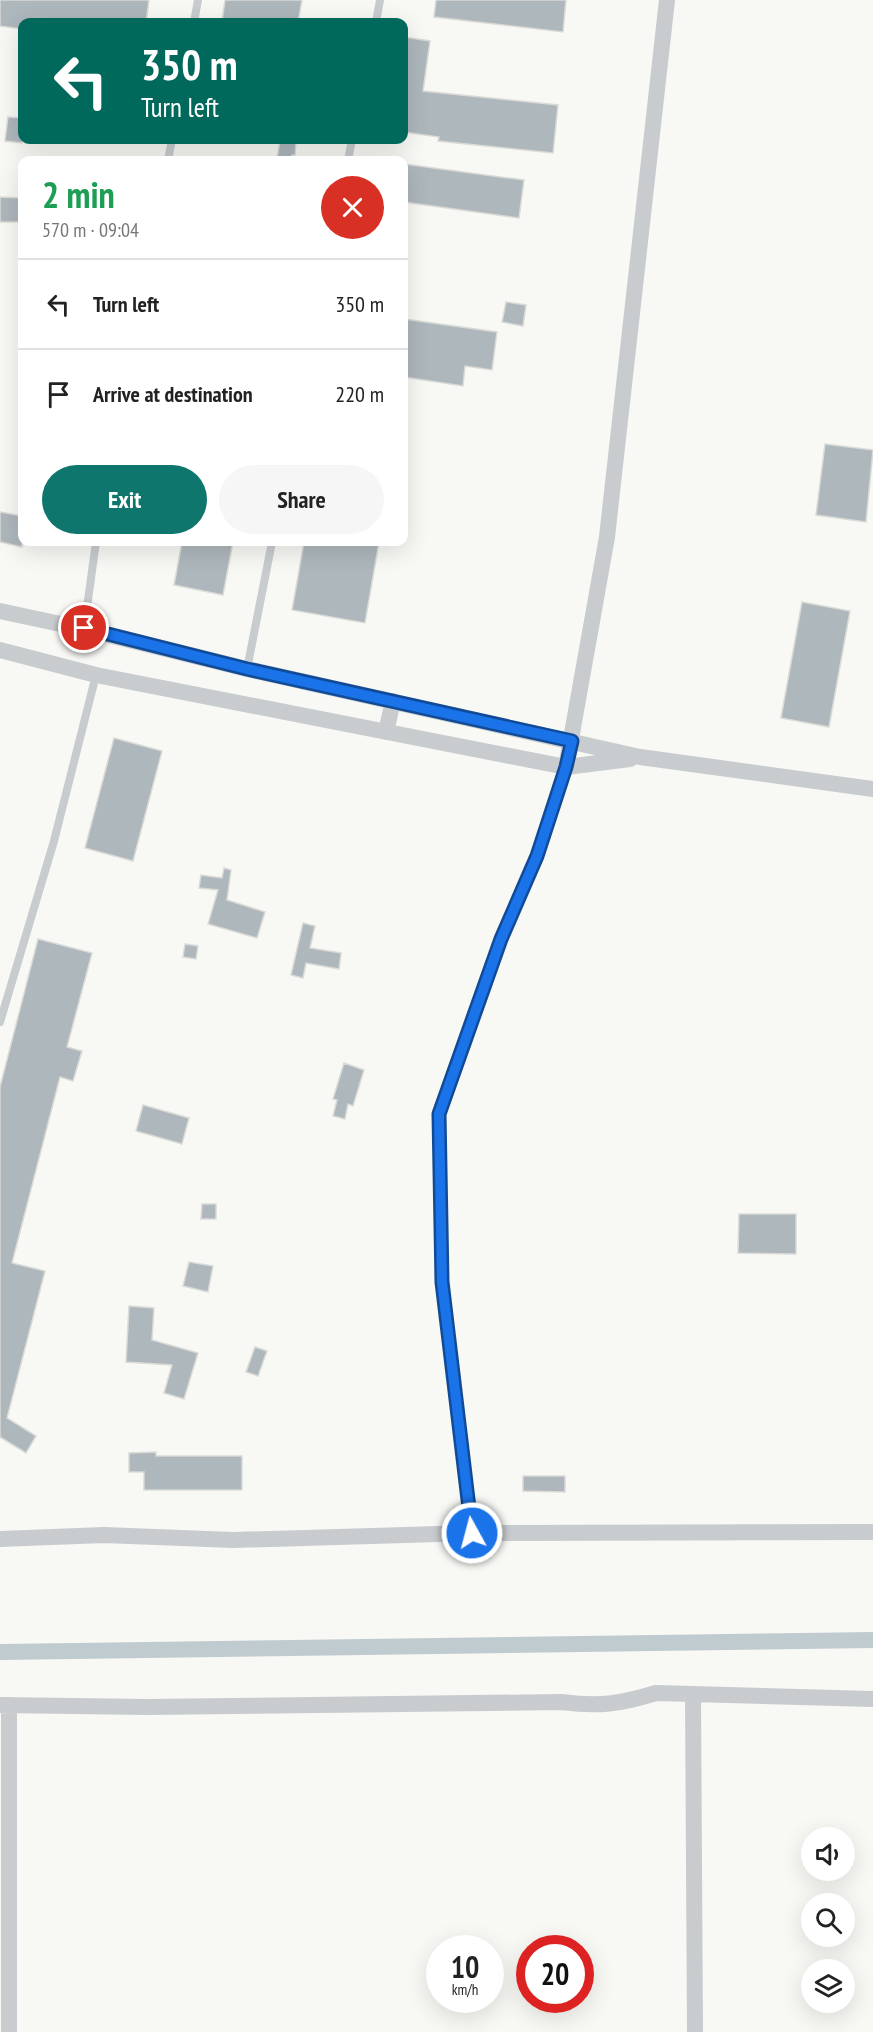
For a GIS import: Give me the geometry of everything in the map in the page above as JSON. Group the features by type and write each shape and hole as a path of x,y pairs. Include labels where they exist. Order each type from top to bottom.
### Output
{"street":[{"path":"566,767 607,537 667,0"},
{"path":"0,610 84,628 247,669 640,757 873,789"},
{"path":"0,650 96,675 566,767 640,757"},
{"path":"386,732 393,701"},
{"path":"505,755 507,726"},
{"path":"0,1539 104,1535 233,1540 472,1533 873,1532"},
{"path":"9,2032 4,1705 146,1707 562,1702 604,1705 626,1702 656,1693 873,1699"},
{"path":"693,1694 695,2032"}],"lane":[{"path":"195,18 198,0"},
{"path":"377,18 380,0"},
{"path":"84,628 95,546"},
{"path":"247,669 271,546"},
{"path":"0,1022 54,841 96,675"},
{"path":"472,1533 442,1282 439,1114 501,939 537,856 566,767"}],"building":[{"path":"0,0 149,0 147,18 18,18 18,28 0,26"},
{"path":"225,0 302,0 299,18 223,18"},
{"path":"436,0 566,0 563,32 434,17"},
{"path":"408,38 430,41 423,91 558,105 553,153 438,141 439,137 408,133"},
{"path":"8,117 18,118 18,143 5,141"},
{"path":"279,144 296,144 295,155 278,156"},
{"path":"408,165 524,180 519,218 408,203"},
{"path":"0,197 18,198 18,222 0,222"},
{"path":"506,302 526,305 523,326 502,322"},
{"path":"408,320 497,332 492,370 465,366 463,386 408,378"},
{"path":"825,444 873,450 866,522 816,515"},
{"path":"0,512 18,515 18,546 22,547 0,542"},
{"path":"181,546 232,546 223,595 174,585"},
{"path":"303,546 378,546 365,623 292,610"},
{"path":"802,602 850,611 829,727 781,718"},
{"path":"114,738 162,751 133,861 85,848"},
{"path":"224,868 231,870 227,900 265,912 257,938 208,924 218,890 199,888 201,875 222,878"},
{"path":"303,923 315,926 310,948 341,953 339,969 306,963 303,978 291,975"},
{"path":"38,939 92,953 67,1047 82,1051 73,1081 60,1077 12,1263 45,1271 7,1418 36,1436 26,1453 0,1437 0,1087"},
{"path":"185,944 198,946 196,959 183,957"},
{"path":"344,1063 364,1070 353,1106 348,1104 345,1119 333,1116 337,1100 333,1099"},
{"path":"143,1105 189,1118 182,1144 136,1131"},
{"path":"202,1204 216,1204 216,1219 201,1219"},
{"path":"739,1214 796,1214 796,1254 738,1253"},
{"path":"189,1262 213,1266 208,1292 183,1286"},
{"path":"129,1306 154,1308 152,1340 198,1353 184,1399 164,1393 172,1365 126,1362"},
{"path":"255,1347 267,1351 258,1376 246,1372"},
{"path":"156,1452 156,1456 242,1456 242,1490 144,1490 144,1472 129,1472 129,1453"},
{"path":"523,1476 565,1476 565,1492 523,1491"}],"waterway":[{"path":"0,1652 873,1640"}],"route":[{"path":"84,628 247,669 572,741 566,767 537,856 501,939 439,1114 442,1282 472,1533"}]}
